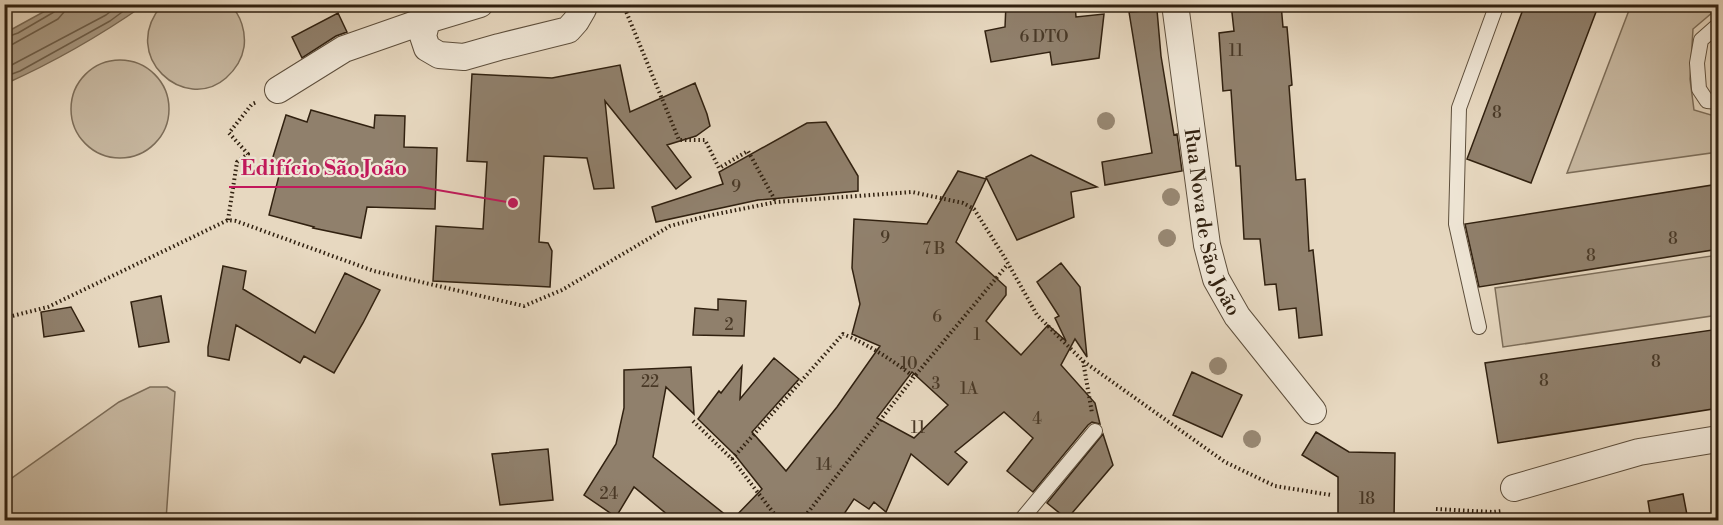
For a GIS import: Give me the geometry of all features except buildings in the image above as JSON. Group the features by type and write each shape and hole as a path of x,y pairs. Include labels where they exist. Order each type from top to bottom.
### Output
{"street":[{"path":"278,90 344,49 480,4"},
{"path":"427,20 423,36 427,48 439,55 464,57 567,30 576,21 583,9 583,4"},
{"name":"Rua Nova de São João","path":"1175,4 1207,245 1216,279 1237,316 1313,411"},
{"path":"1514,489 1639,452 1719,439"}],"lane":[{"path":"1479,327 1456,224 1459,108 1497,4"},
{"path":"1719,25 1701,40 1697,63 1699,89 1707,101 1719,102"},
{"path":"1021,520 1095,431"}],"path":[{"path":"623,4 680,140 705,140 718,168 748,151 776,202"},
{"path":"228,220 237,162 248,154 229,133 252,104 278,90"},
{"path":"4,318 48,307 228,220 374,271 524,306 562,290 670,226 776,202 912,192 963,203 974,208 1037,315 1083,361 1225,462 1275,486 1330,495"},
{"path":"802,520 914,377 1008,264"},
{"path":"732,459 843,334 891,359 914,377"},
{"path":"1083,361 1095,431"},
{"path":"693,422 732,459 779,520"},
{"path":"1436,509 1493,512 1516,508 1514,489"}],"shaded area":[{"path":"162,5 230,5 234,9 242,24 244,47 238,64 226,78 210,87 193,89 176,84 162,74 152,60 148,43 150,24"},
{"path":"1631,5 1718,5 1693,29 1690,79 1694,110 1718,117 1718,152 1567,173"},
{"path":"120,60 139,64 154,75 165,90 169,109 165,128 154,143 139,154 120,158 101,154 86,143 75,128 71,109 75,90 86,75 101,64"},
{"path":"1718,255 1718,315 1503,347 1495,288"},
{"path":"150,387 167,387 175,392 166,520 5,520 5,483 119,402"}],"water":[{"path":"56,5 144,5 76,48 5,84 5,33"}],"place":[{"name":"Edifício São João","path":"513,203"}]}
